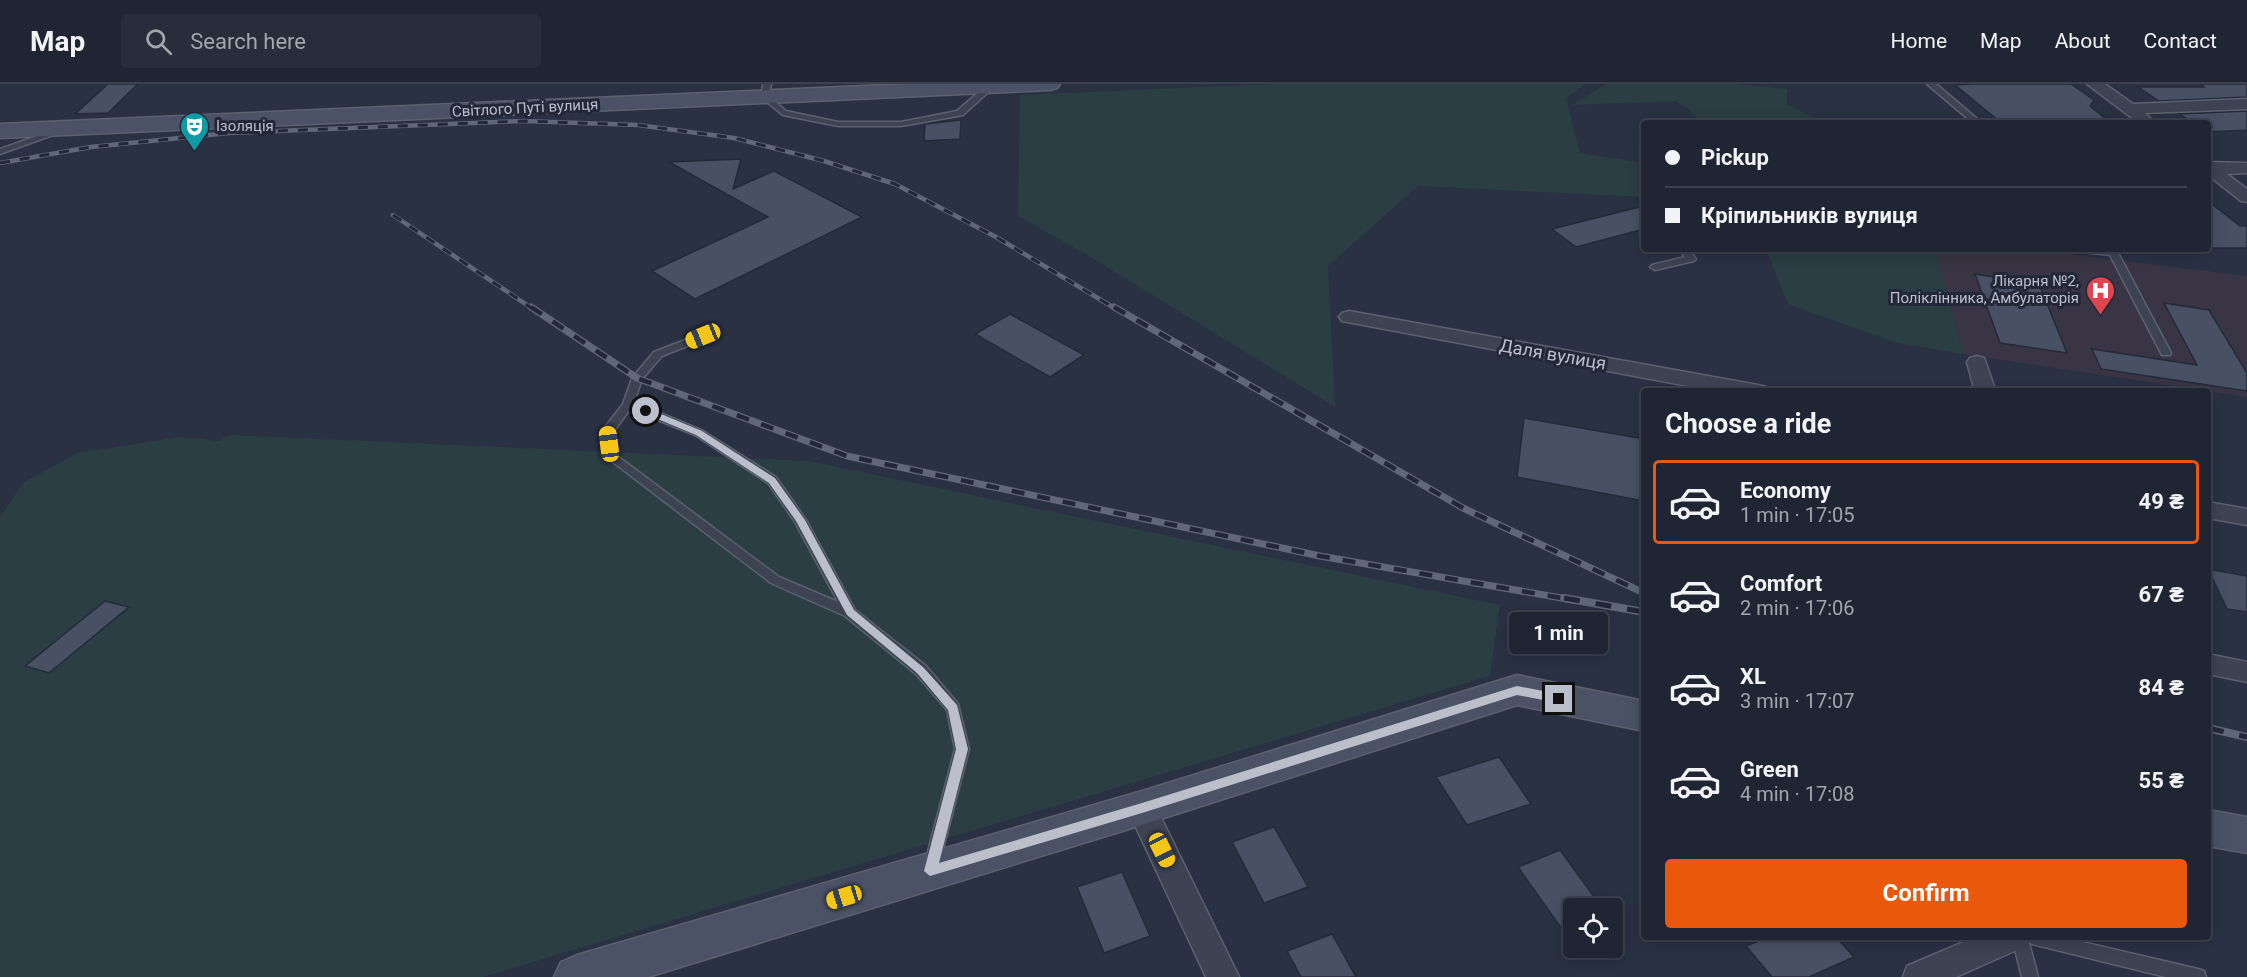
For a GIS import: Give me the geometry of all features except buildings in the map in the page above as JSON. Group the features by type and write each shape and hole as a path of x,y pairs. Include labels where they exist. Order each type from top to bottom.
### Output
{"main road":[{"name":"Світлого Путі вулиця","path":"0,131 766,90 1050,84"},
{"path":"581,976 1142,808 1517,690 1641,715"},
{"path":"2211,829 2247,835"}],"street":[{"path":"2095,84 2144,120"},
{"path":"2130,110 2247,104"},
{"path":"2211,168 2247,168"},
{"path":"2211,169 2247,197"},
{"name":"Даля вулиця","path":"1349,317 1736,388"},
{"path":"1977,362 1985,388"},
{"path":"2211,511 2247,517"},
{"path":"2211,665 2247,672"},
{"path":"1142,808 1223,977"},
{"path":"1919,977 2003,940"}],"lane":[{"path":"1931,84 1974,120"},
{"path":"766,90 783,113 838,124 901,124 960,113 991,86"},
{"path":"0,152 69,128"},
{"path":"1655,267 1691,259 1686,252"},
{"path":"2113,252 2166,353"},
{"path":"703,336 658,354 637,378 628,404 608,431 611,456 774,580 850,613 921,670 953,708 962,749 930,871"},
{"path":"628,404 699,433 772,480 800,520 850,613"},
{"path":"2021,940 2030,977"},
{"path":"2044,940 2198,977"}],"shaded area":[{"path":"1271,84 1585,84 1566,98 1580,153 1641,163 1641,197 1418,186 1328,266 1335,407 1084,253 1018,216 1020,95"},
{"path":"1606,84 1738,84 1787,89 1787,104 1817,120 1698,120 1690,110 1676,101 1572,105"},
{"path":"1767,252 1936,254 1963,354 1894,342 1788,304"},
{"name":"Лікарня №2, Поліклінника, Амбулаторія","path":"1938,252 2051,252 2247,276 2247,397 2211,392 2211,388 2188,388 1963,354 1936,254"},
{"path":"230,435 809,461 1500,605 1490,676 483,977 0,977 0,517 24,482 77,453 180,437 219,441"}],"railway":[{"path":"0,163 91,147 229,133 523,121 638,125 734,138 824,161 895,184 996,237 1116,309"},
{"path":"393,215 533,309"},
{"path":"531,307 637,378 847,456 1320,556 1573,600"},
{"path":"1114,307 1463,508 1641,592"},
{"path":"1564,598 1641,611"},
{"path":"2211,729 2247,737"}],"place":[{"name":"Ізоляція","path":"195,152"},
{"name":"Лікарня №2, Поліклінника, Амбулаторія","path":"2100,316"}],"route":[{"path":"646,411 699,433 772,480 800,520 850,613 921,670 953,708 962,749 930,871 1142,808 1517,690 1559,699"}]}
